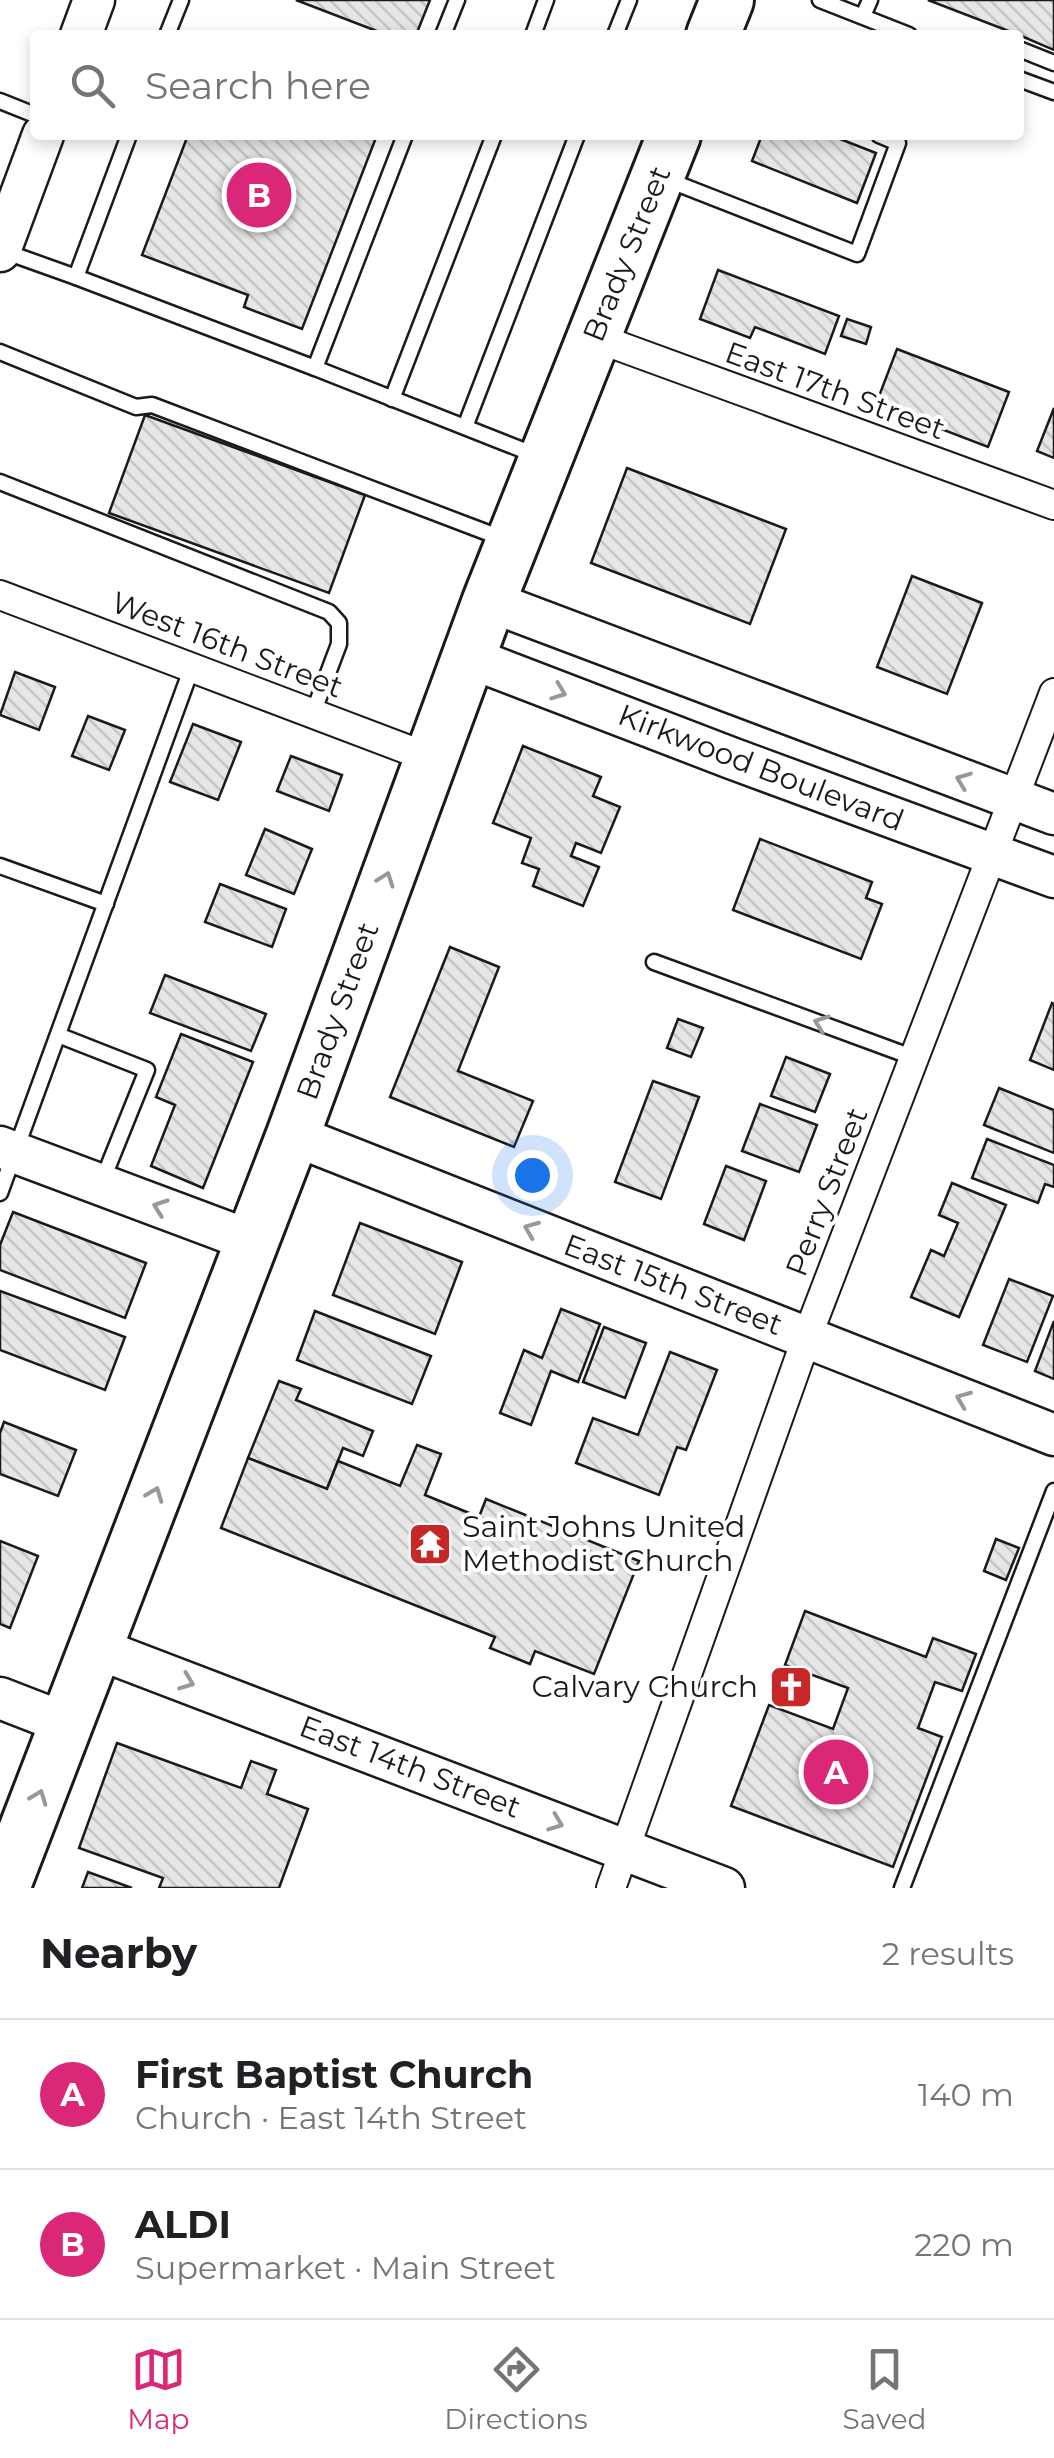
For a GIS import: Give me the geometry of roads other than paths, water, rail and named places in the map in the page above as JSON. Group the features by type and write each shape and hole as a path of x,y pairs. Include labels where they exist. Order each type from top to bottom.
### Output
{"highway":[{"path":"715,30 727,0"},
{"name":"Brady Street","path":"4,1888 293,1135 468,656 666,155"}],"street":[{"path":"83,30 94,0"},
{"path":"0,250 42,140"},
{"name":"East 17th Street","path":"594,337 1054,506"},
{"name":"West 16th Street","path":"0,595 430,758"},
{"name":"Kirkwood Boulevard","path":"489,602 1054,814"},
{"name":"Kirkwood Boulevard","path":"468,656 1054,877"},
{"name":"Perry Street","path":"610,1888 912,1057 1054,692"},
{"name":"East 15th Street","path":"293,1135 1054,1435"},
{"path":"8,1150 252,1240"},
{"name":"East 14th Street","path":"96,1648 724,1888"},
{"path":"0,1698 68,1724"}],"lane":[{"path":"170,30 181,0"},
{"path":"445,30 456,0"},
{"path":"534,30 546,0"},
{"path":"617,30 629,0"},
{"path":"820,0 897,30"},
{"path":"863,16 870,0"},
{"path":"1024,50 1054,63"},
{"path":"1024,80 1054,92"},
{"path":"0,101 30,113"},
{"path":"76,276 128,140"},
{"path":"315,368 403,140"},
{"path":"392,399 492,140"},
{"path":"465,427 575,140"},
{"path":"666,155 857,254 898,143 891,140"},
{"path":"0,250 546,459"},
{"path":"0,352 136,408 152,404 513,542"},
{"path":"0,482 330,612 340,623 339,644 313,713"},
{"path":"0,1193 8,1150 58,1035 192,666"},
{"path":"0,866 106,904"},
{"path":"654,962 912,1057"},
{"path":"58,1035 148,1070 101,1184"},
{"path":"902,1888 1054,1491"}],"place":[{"name":"ALDI","path":"259,195"},
{"name":"Saint Johns United Methodist Church","path":"430,1544"},
{"name":"Calvary Church","path":"791,1687"},
{"name":"First Baptist Church","path":"836,1772"}]}
